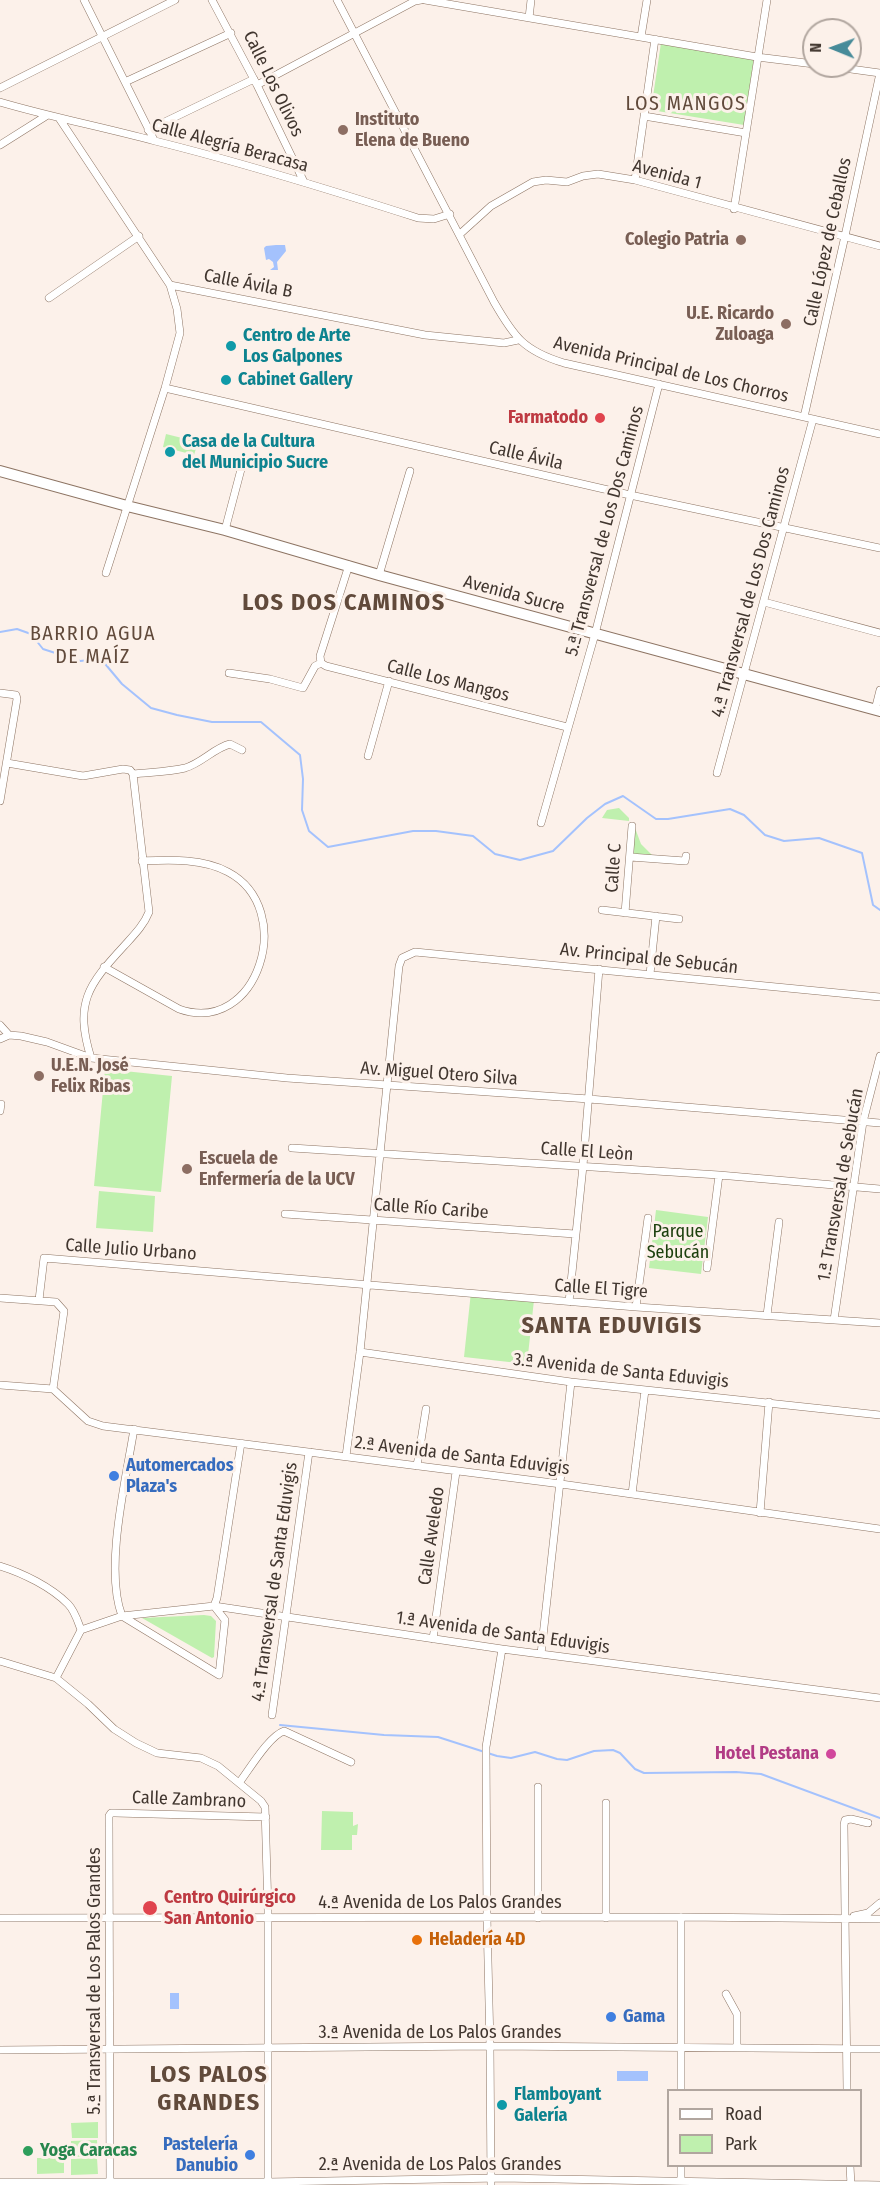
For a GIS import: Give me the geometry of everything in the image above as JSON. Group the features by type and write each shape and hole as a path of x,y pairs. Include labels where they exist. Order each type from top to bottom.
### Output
{"main road":[{"name":"Avenida Sucre","path":"0,471 225,530 380,575 877,711"}],"street":[{"path":"84,0 154,140"},
{"path":"0,88 175,0"},
{"name":"Calle Los Olivos","path":"213,0 304,182"},
{"name":"Avenida Principal de Los Chorros","path":"338,0 503,317 518,340 536,352 564,363 880,434"},
{"path":"148,130 256,82 415,1 423,0 757,57 802,63"},
{"path":"529,18 531,0"},
{"path":"641,37 647,0"},
{"path":"734,208 767,0"},
{"path":"125,82 231,33"},
{"path":"634,180 655,39"},
{"path":"862,71 880,73"},
{"name":"Calle López de Ceballos","path":"804,417 880,73"},
{"name":"Calle Alegría Beracasa","path":"0,102 46,116 154,140 304,182 418,218 434,219 450,214"},
{"path":"0,145 46,116"},
{"path":"644,116 746,133"},
{"path":"59,118 170,285 177,309 180,333 165,388 106,573"},
{"name":"Avenida 1","path":"460,234 491,206 533,182 546,180 567,182 583,176 598,174 634,180 880,246"},
{"path":"49,298 138,236"},
{"name":"Calle Ávila B","path":"170,285 425,335 504,343 518,340"},
{"name":"5.ª Transversal de Los Dos Caminos","path":"541,823 595,634 659,384"},
{"name":"Calle Ávila","path":"165,388 630,495 880,548"},
{"name":"4.ª Transversal de Los Dos Caminos","path":"717,773 813,419"},
{"path":"225,530 244,458"},
{"path":"380,575 410,471"},
{"path":"229,673 270,679 303,688 315,666 321,663 320,656 349,565"},
{"path":"764,602 880,633"},
{"name":"Calle Los Mangos","path":"321,663 567,727"},
{"path":"368,756 389,681"},
{"path":"877,711 880,690"},
{"path":"0,693 16,695 0,801"},
{"path":"133,774 186,768 220,746 230,744 242,750"},
{"path":"7,763 82,776 123,769 130,770 133,774 149,912 139,929 91,986 85,1003 83,1019 85,1039 91,1058"},
{"name":"Calle C","path":"625,913 632,826"},
{"path":"630,857 685,861 686,856"},
{"path":"105,967 179,1009 191,1013 209,1013 228,1006 245,990 255,975 263,953 265,928 263,916 257,902 239,879 227,871 181,860 142,861"},
{"path":"602,910 679,919"},
{"path":"650,974 656,916"},
{"name":"Av. Principal de Sebucán","path":"387,1086 399,966 402,958 415,952 880,997"},
{"path":"570,1302 599,969"},
{"path":"0,1024 9,1035 0,1040"},
{"name":"Av. Miguel Otero Silva","path":"9,1035 47,1042 91,1058 287,1078 589,1099 880,1123"},
{"name":"1.ª Transversal de Sebucán","path":"834,1320 863,1122 880,1056"},
{"path":"346,1456 360,1352 387,1086"},
{"path":"0,1111 1,1104"},
{"name":"Calle El Leòn","path":"292,1148 583,1166 880,1189"},
{"path":"707,1268 719,1176"},
{"name":"Calle Río Caribe","path":"285,1214 575,1234"},
{"path":"636,1307 648,1218"},
{"path":"767,1315 779,1222"},
{"name":"Calle Julio Urbano","path":"39,1300 44,1258 367,1285"},
{"name":"Calle El Tigre","path":"367,1285 636,1307 880,1323"},
{"path":"0,1298 56,1302 64,1311 53,1389 0,1385"},
{"name":"3.ª Avenida de Santa Eduvigis","path":"360,1352 571,1382 880,1415"},
{"path":"541,1654 571,1382"},
{"name":"2.ª Avenida de Santa Eduvigis","path":"53,1389 88,1421 103,1426 561,1484 880,1529"},
{"path":"632,1494 645,1390"},
{"path":"760,1513 768,1402"},
{"path":"417,1466 426,1409"},
{"path":"134,1429 118,1522 118,1608 122,1616 219,1675 225,1620 214,1606 218,1599 241,1443"},
{"name":"4.ª Transversal de Santa Eduvigis","path":"272,1715 309,1452"},
{"name":"Calle Aveledo","path":"433,1639 456,1472"},
{"path":"0,1566 44,1586 68,1605 78,1620 81,1630 56,1678"},
{"name":"1.ª Avenida de Santa Eduvigis","path":"81,1630 122,1616 214,1606 502,1649 880,1698"},
{"path":"491,2181 486,1918 486,1747 502,1649"},
{"path":"0,1661 56,1678 114,1729 136,1743 157,1753 201,1758 218,1766 261,1801 265,1808 268,1919 268,2183"},
{"path":"239,1783 273,1738 284,1731 351,1762"},
{"path":"538,1787 538,1918"},
{"path":"606,1803 606,1918"},
{"name":"Calle Zambrano","path":"111,1813 266,1817"},
{"name":"5.ª Transversal de Los Palos Grandes","path":"110,2184 109,1815 111,1813"},
{"path":"847,2089 844,1825 845,1820 851,1819 868,1822"},
{"path":"846,1918 868,1913 880,1903"},
{"path":"681,1917 681,2089"},
{"name":"4.ª Avenida de Los Palos Grandes","path":"0,1918 880,1919"},
{"path":"726,1994 735,2008 737,2048"},
{"name":"3.ª Avenida de Los Palos Grandes","path":"0,2050 490,2046 880,2049"},
{"path":"681,2167 681,2183"},
{"path":"850,2167 851,2185"},
{"name":"2.ª Avenida de Los Palos Grandes","path":"0,2182 110,2184 491,2181 880,2185"}],"green space":[{"path":"661,43 754,58 744,125 651,110"},
{"path":"166,434 198,442 194,455 163,447"},
{"path":"619,808 629,818 629,821 602,818 607,810"},
{"path":"635,828 641,844 653,856 633,854"},
{"path":"105,1069 172,1076 161,1192 94,1186"},
{"path":"99,1191 155,1196 153,1232 96,1228"},
{"name":"Parque Sebucán","path":"656,1210 708,1217 701,1274 649,1268"},
{"path":"471,1292 534,1300 527,1364 464,1357"},
{"path":"211,1616 216,1621 214,1657 212,1658 142,1618"},
{"path":"322,1811 353,1812 353,1826 358,1824 357,1835 352,1835 352,1850 321,1850"},
{"path":"98,2122 98,2138 72,2138 71,2123"},
{"path":"97,2140 98,2156 71,2157 71,2141"},
{"path":"37,2158 64,2158 64,2173 37,2174"},
{"path":"97,2158 98,2174 71,2175 71,2159"}],"water":[{"path":"285,245 286,251 277,262 278,270 270,270 274,267 273,262 266,260 264,248"},
{"path":"170,1993 179,1993 179,2009 170,2009"},
{"path":"617,2071 648,2071 648,2081 617,2081"}],"waterway":[{"path":"0,632 17,629 31,634 43,649 80,661 101,659 122,684 151,708 212,722 261,722 300,755 303,779 302,810 309,831 328,847 413,831 436,831 473,836 495,854 520,860 553,851 587,818 605,804 623,796 656,819 730,809 744,815 765,835 784,841 819,838 862,853 873,905 880,910"},
{"path":"280,1725 384,1735 438,1737 497,1756 511,1758 535,1752 567,1760 594,1751 613,1750 620,1753 635,1769 644,1773 761,1774 880,1818"}],"place":[{"name":"Instituto Elena de Bueno","path":"343,130"},
{"name":"Colegio Patria","path":"741,240"},
{"name":"U.E. Ricardo Zuloaga","path":"786,324"},
{"name":"Centro de Arte Los Galpones","path":"231,346"},
{"name":"Cabinet Gallery","path":"226,380"},
{"name":"Farmatodo","path":"600,418"},
{"name":"Casa de la Cultura del Municipio Sucre","path":"170,452"},
{"name":"U.E.N. José Felix Ribas","path":"39,1076"},
{"name":"Escuela de Enfermería de la UCV","path":"187,1169"},
{"name":"Automercados Plaza's","path":"114,1476"},
{"name":"Hotel Pestana","path":"831,1754"},
{"name":"Centro Quirúrgico San Antonio","path":"150,1908"},
{"name":"Heladería 4D","path":"417,1940"},
{"name":"Gama","path":"611,2017"},
{"name":"Flamboyant Galería","path":"502,2105"},
{"name":"Yoga Caracas","path":"28,2151"},
{"name":"Pastelería Danubio","path":"250,2155"}],"district":[{"name":"LOS MANGOS","path":"686,104"},
{"name":"LOS DOS CAMINOS","path":"344,603"},
{"name":"BARRIO AGUA DE MAÍZ","path":"93,646"},
{"name":"SANTA EDUVIGIS","path":"612,1326"},
{"name":"LOS PALOS GRANDES","path":"209,2089"}]}
